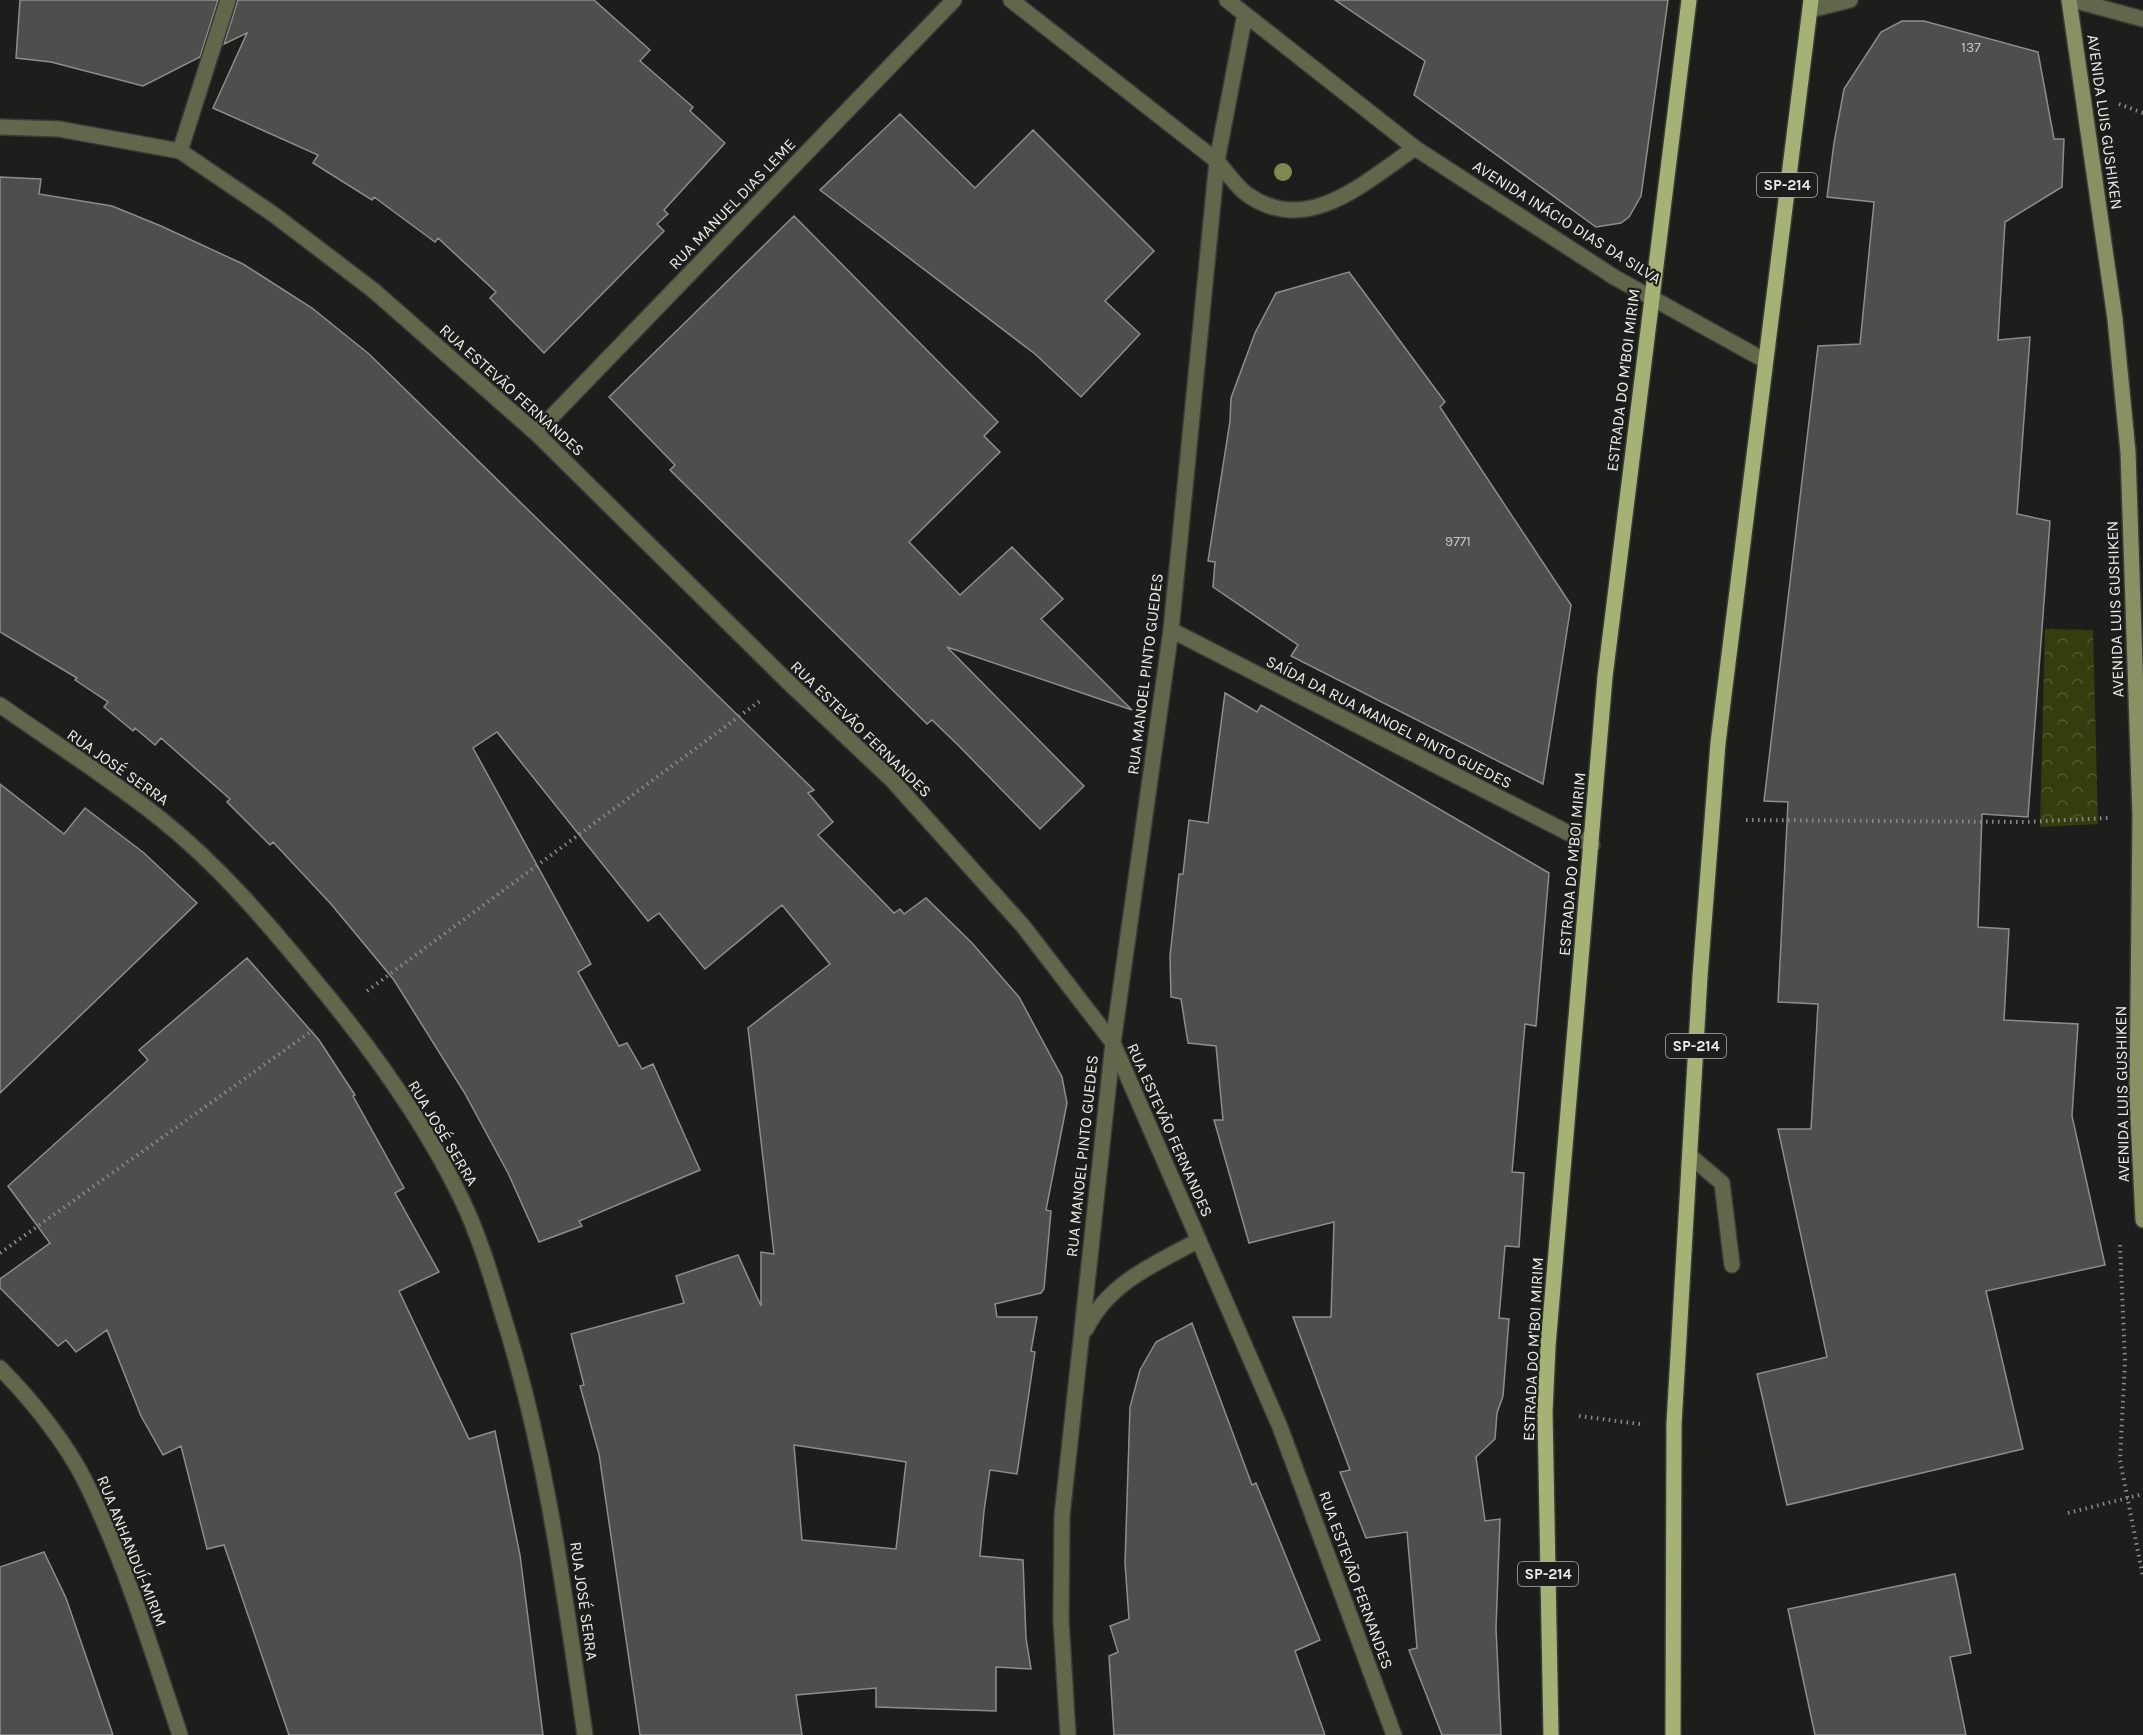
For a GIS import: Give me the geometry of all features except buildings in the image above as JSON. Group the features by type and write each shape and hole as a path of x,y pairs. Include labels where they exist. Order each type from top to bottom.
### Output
{"main road":[{"name":"ESTRADA DO M'BOI MIRIM","path":"1551,1735 1545,1412 1549,1336 1605,677 1689,0"},
{"name":"AVENIDA LUIS GUSHIKEN","path":"2071,0 2115,319 2128,452 2140,818 2137,1097 2143,1220"},
{"name":"SP-214","path":"1672,1735 1674,1424 1718,743 1764,360 1811,5"}],"street":[{"path":"180,151 228,0"},
{"name":"RUA MANUEL DIAS LEME","path":"536,433 954,0"},
{"path":"1011,0 1217,161 1246,194 1269,208 1294,212 1343,197 1415,148"},
{"name":"AVENIDA INÁCIO DIAS DA SILVA","path":"1227,0 1415,148 1614,277 1764,360"},
{"path":"1811,5 1850,0"},
{"path":"2071,0 2143,19"},
{"name":"RUA MANOEL PINTO GUEDES","path":"1068,1735 1061,1620 1062,1516 1113,1043 1171,630 1217,161 1245,14"},
{"name":"RUA ESTEVÃO FERNANDES","path":"0,128 59,129 180,151 273,214 373,290 536,433 787,681 892,780 1023,926 1113,1043 1280,1427 1394,1735"},
{"name":"SAÍDA DA RUA MANOEL PINTO GUEDES","path":"1171,630 1592,845"},
{"name":"RUA JOSÉ SERRA","path":"0,705 163,820 250,901 340,1010 406,1103 462,1198 494,1286 524,1382 546,1480 565,1583 585,1735"},
{"path":"1690,1156 1722,1183 1732,1265"},
{"name":"RUA MANOEL PINTO GUEDES","path":"1081,1339 1093,1315 1122,1283 1199,1240"},
{"name":"RUA ANHANDUÍ-MIRIM","path":"0,1368 32,1400 87,1484 132,1592 180,1735"}],"path":[{"path":"0,1253 340,1010 787,681"},
{"path":"1712,819 2024,822 2140,818"},
{"path":"1545,1412 1642,1424 1674,1424"},
{"path":"2068,1512 2143,1494"}],"green space":[{"path":"2045,629 2093,630 2098,824 2040,827"}]}
